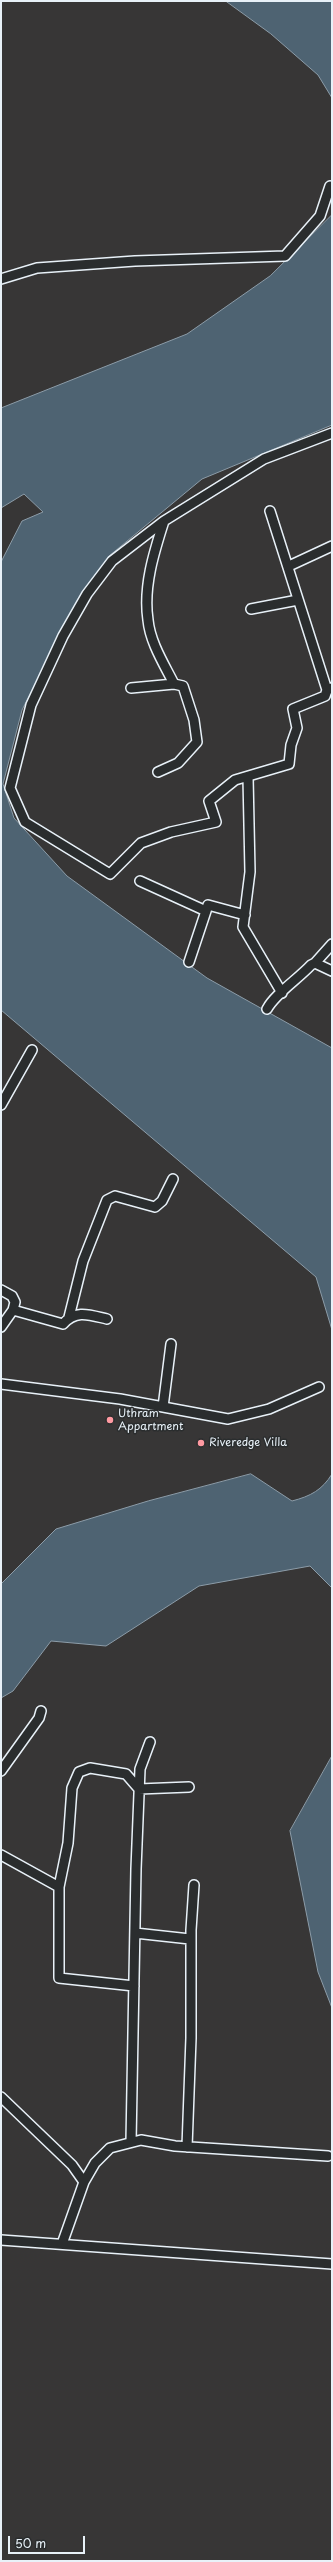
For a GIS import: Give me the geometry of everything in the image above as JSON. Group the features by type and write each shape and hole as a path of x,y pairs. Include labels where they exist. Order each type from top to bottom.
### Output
{"street":[{"path":"1,279 37,268 135,261 285,256 320,216 330,186 332,187"},
{"path":"270,511 289,566 298,600 329,689 325,696 293,709 297,728 291,745 289,764 235,780 209,801 216,822 171,832 141,842 110,874 25,822 10,788 31,705 63,636 87,594 112,560 164,521 264,459 332,433"},
{"path":"164,521 150,565 148,620 157,651 174,684"},
{"path":"289,566 332,546"},
{"path":"251,609 298,600"},
{"path":"131,688 174,684 183,686 194,720 197,742 178,764 158,772"},
{"path":"248,777 250,872 243,927 282,992"},
{"path":"140,881 206,911"},
{"path":"189,962 208,905 245,915"},
{"path":"267,1009 271,1002 310,965 315,963 332,944"},
{"path":"315,963 332,971"},
{"path":"1,1105 32,1050"},
{"path":"69,1317 83,1261 107,1200 115,1196 155,1208 162,1201 173,1179"},
{"path":"1,1290 12,1296 15,1302 13,1310 1,1327"},
{"path":"13,1310 63,1324 69,1317 78,1313 107,1319"},
{"path":"163,1407 171,1344"},
{"path":"1,1384 163,1407 228,1419 269,1409 319,1387"},
{"path":"1,1771 39,1718 41,1711"},
{"path":"131,2142 139,1789 140,1769 150,1742"},
{"path":"134,1986 59,1978 59,1887 68,1843 72,1788 79,1772 90,1768 126,1774 139,1789"},
{"path":"139,1789 189,1787"},
{"path":"1,1855 59,1887"},
{"path":"187,2146 191,2038 190,1939 194,1885"},
{"path":"135,1933 190,1939"},
{"path":"1,2096 72,2165 84,2182"},
{"path":"62,2244 84,2182 96,2163 110,2148 141,2140 187,2146 328,2156"},
{"path":"1,2240 332,2264"}],"water":[{"path":"226,1 332,1 332,98 318,75 271,34"},
{"path":"332,215 332,425 202,479 109,556 72,611 22,710 3,784 14,818 67,876 207,978 332,1048 332,1330 316,1277 1,1010 1,562 22,521 43,512 24,494 1,508 1,408 187,334 270,276"},
{"path":"251,1474 292,1501 315,1492 328,1480 332,1474 332,1588 310,1566 199,1586 106,1646 51,1641 13,1691 1,1698 1,1584 56,1529 148,1501"},
{"path":"332,1756 332,2008 318,1972 290,1831"}],"place":[{"name":"Uthram Appartment","path":"110,1420"},
{"name":"Riveredge Villa","path":"201,1443"}]}
